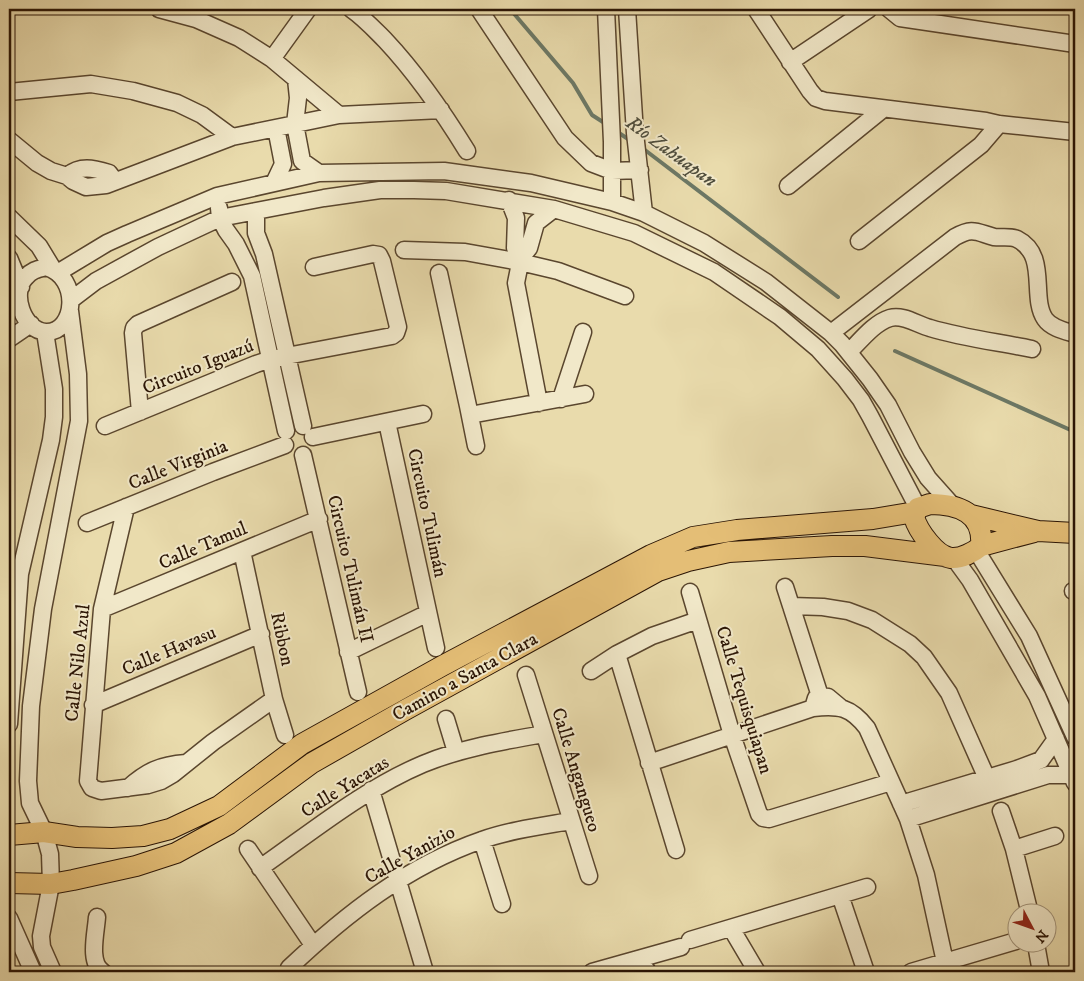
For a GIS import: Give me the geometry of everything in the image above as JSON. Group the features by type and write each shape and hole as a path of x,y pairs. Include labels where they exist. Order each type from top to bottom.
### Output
{"main road":[{"path":"1038,531 950,557 928,542 920,531 914,517 916,510 930,504 953,506 971,515 1038,531 1075,533"},
{"name":"Camino a Santa Clara","path":"9,835 44,832 77,837 112,838 143,836 170,829 218,806 310,739 633,564 693,537 737,530 873,519 916,510"},
{"path":"971,515 979,527 982,537 978,548"},
{"name":"Camino a Santa Clara","path":"9,883 51,884 73,880 136,866 176,852 229,824 312,763 658,571 688,561 729,552 832,546 866,546 950,557"}],"street":[{"path":"159,9 196,19 239,38 272,59 339,114"},
{"path":"272,59 308,9"},
{"path":"351,9 362,17 404,61 441,110 467,151"},
{"path":"480,9 565,138 592,163 612,171 640,170"},
{"path":"606,9 612,142 612,202"},
{"path":"627,9 636,141 644,213"},
{"path":"756,9 816,98 824,101 883,109 1075,132"},
{"path":"790,62 869,9"},
{"path":"889,9 889,11 900,18 1075,44"},
{"path":"296,78 298,98 295,124 302,161 319,173"},
{"path":"9,92 91,84 133,90 177,103 202,115 232,137"},
{"path":"788,186 883,109"},
{"path":"9,140 37,163 51,171 67,176 74,170 92,169 109,173 115,181 232,137 339,114 441,110"},
{"path":"859,241 981,145 999,124"},
{"path":"274,183 283,164 276,128"},
{"path":"283,164 302,161"},
{"path":"56,271 147,224 217,196 319,173 444,171 531,183 612,202 644,213 704,243 766,282 831,334 849,352 878,389 928,478 953,506"},
{"path":"9,338 38,328 55,330 62,324 71,305 118,268 220,218 324,198 380,190 446,191 509,200 554,209 634,234 714,272 780,317 818,349 845,379 860,400 879,433 916,510"},
{"path":"217,196 220,218 229,235 260,275"},
{"path":"509,200 516,218 515,248 520,260"},
{"path":"539,403 516,283 520,260 530,248 536,223 554,209"},
{"path":"256,210 256,229 264,254 260,275 279,358 286,449 294,455 303,455 311,450 314,440 308,431 279,358"},
{"path":"9,217 39,246 66,282 71,305 78,374 79,421 43,609 31,706 28,793 30,803 44,832 50,854 51,884 41,936 42,947 53,972"},
{"path":"516,218 536,223"},
{"path":"147,224 158,247"},
{"path":"229,235 256,229"},
{"path":"831,334 955,237 964,232 975,230 995,237 1016,239 1029,249 1036,264 1041,310 1046,320 1055,327 1075,334"},
{"path":"107,243 118,268"},
{"path":"404,250 465,252 520,260 558,270 625,296"},
{"name":"Circuito Iguazú","path":"105,426 256,364 392,336 396,333 398,327 382,260 379,255 374,254 314,267"},
{"path":"9,258 21,287"},
{"path":"9,724 20,574 51,440 54,417 54,389 38,328 14,310 24,278 34,270 46,267 56,271"},
{"path":"439,273 476,446"},
{"name":"Circuito Iguazú","path":"140,412 134,328 138,324 232,282"},
{"path":"849,352 866,334 892,317 903,318 930,328 1032,348"},
{"path":"561,399 583,332"},
{"path":"860,400 878,389"},
{"path":"470,415 585,394"},
{"path":"285,438 294,426 308,431 387,422 423,414"},
{"name":"Circuito Tulimán","path":"387,422 436,648"},
{"path":"879,433 897,423"},
{"name":"Calle Virginia","path":"87,523 285,438"},
{"name":"Circuito Tulimán II","path":"303,455 358,692"},
{"name":"Calle Nilo Azul","path":"126,507 102,609 88,781 92,788 101,791 148,785 162,781 274,699"},
{"name":"Calle Tamul","path":"102,609 319,519"},
{"path":"978,548 1035,649 1075,737"},
{"name":"Ribbon","path":"242,551 274,699 285,735"},
{"path":"950,557 970,580 1034,691 1074,779"},
{"path":"785,587 817,702"},
{"name":"Calle Tequisquiapan","path":"690,592 732,735 759,814 763,818 769,819 891,782"},
{"path":"791,606 824,607 848,611 872,620 910,644 924,657 949,693 990,785"},
{"path":"348,652 428,613"},
{"path":"591,671 617,654 652,636 698,620"},
{"name":"Calle Havasu","path":"93,705 261,634"},
{"path":"1015,658 1035,649"},
{"path":"617,654 676,850"},
{"name":"Calle Angangueo","path":"526,675 588,876"},
{"path":"1034,691 1051,682"},
{"path":"650,763 732,735 828,697 840,707 850,711 867,728 908,819 926,875 945,962"},
{"path":"446,719 456,752"},
{"name":"Calle Yacatas","path":"260,868 371,790 424,764 456,752 486,744 544,734"},
{"path":"908,819 990,785 1041,760 1056,739"},
{"path":"1041,760 1048,775"},
{"path":"901,804 1048,775 1074,779"},
{"path":"371,790 424,972"},
{"path":"1001,811 1014,849 1028,904"},
{"name":"Calle Yanizio","path":"289,968 350,914 397,881 445,856 482,840 524,829 571,820"},
{"path":"1014,849 1055,836"},
{"path":"482,840 502,904"},
{"path":"248,850 313,945"},
{"path":"592,972 644,966 686,944 731,928 867,887"},
{"path":"840,895 866,972"},
{"path":"96,917 94,961 98,969 103,972"},
{"path":"9,918 33,972"},
{"path":"731,928 757,972"},
{"path":"911,972 1006,943"},
{"path":"22,948 42,947"},
{"path":"1038,954 1041,972"}],"waterway":[{"name":"Río Zahuapan","path":"510,9 573,83 592,115 606,124"},
{"name":"Río Zahuapan","path":"616,131 631,141"},
{"name":"Río Zahuapan","path":"641,147 838,297"},
{"name":"Río Zahuapan","path":"895,351 1075,432"}]}
